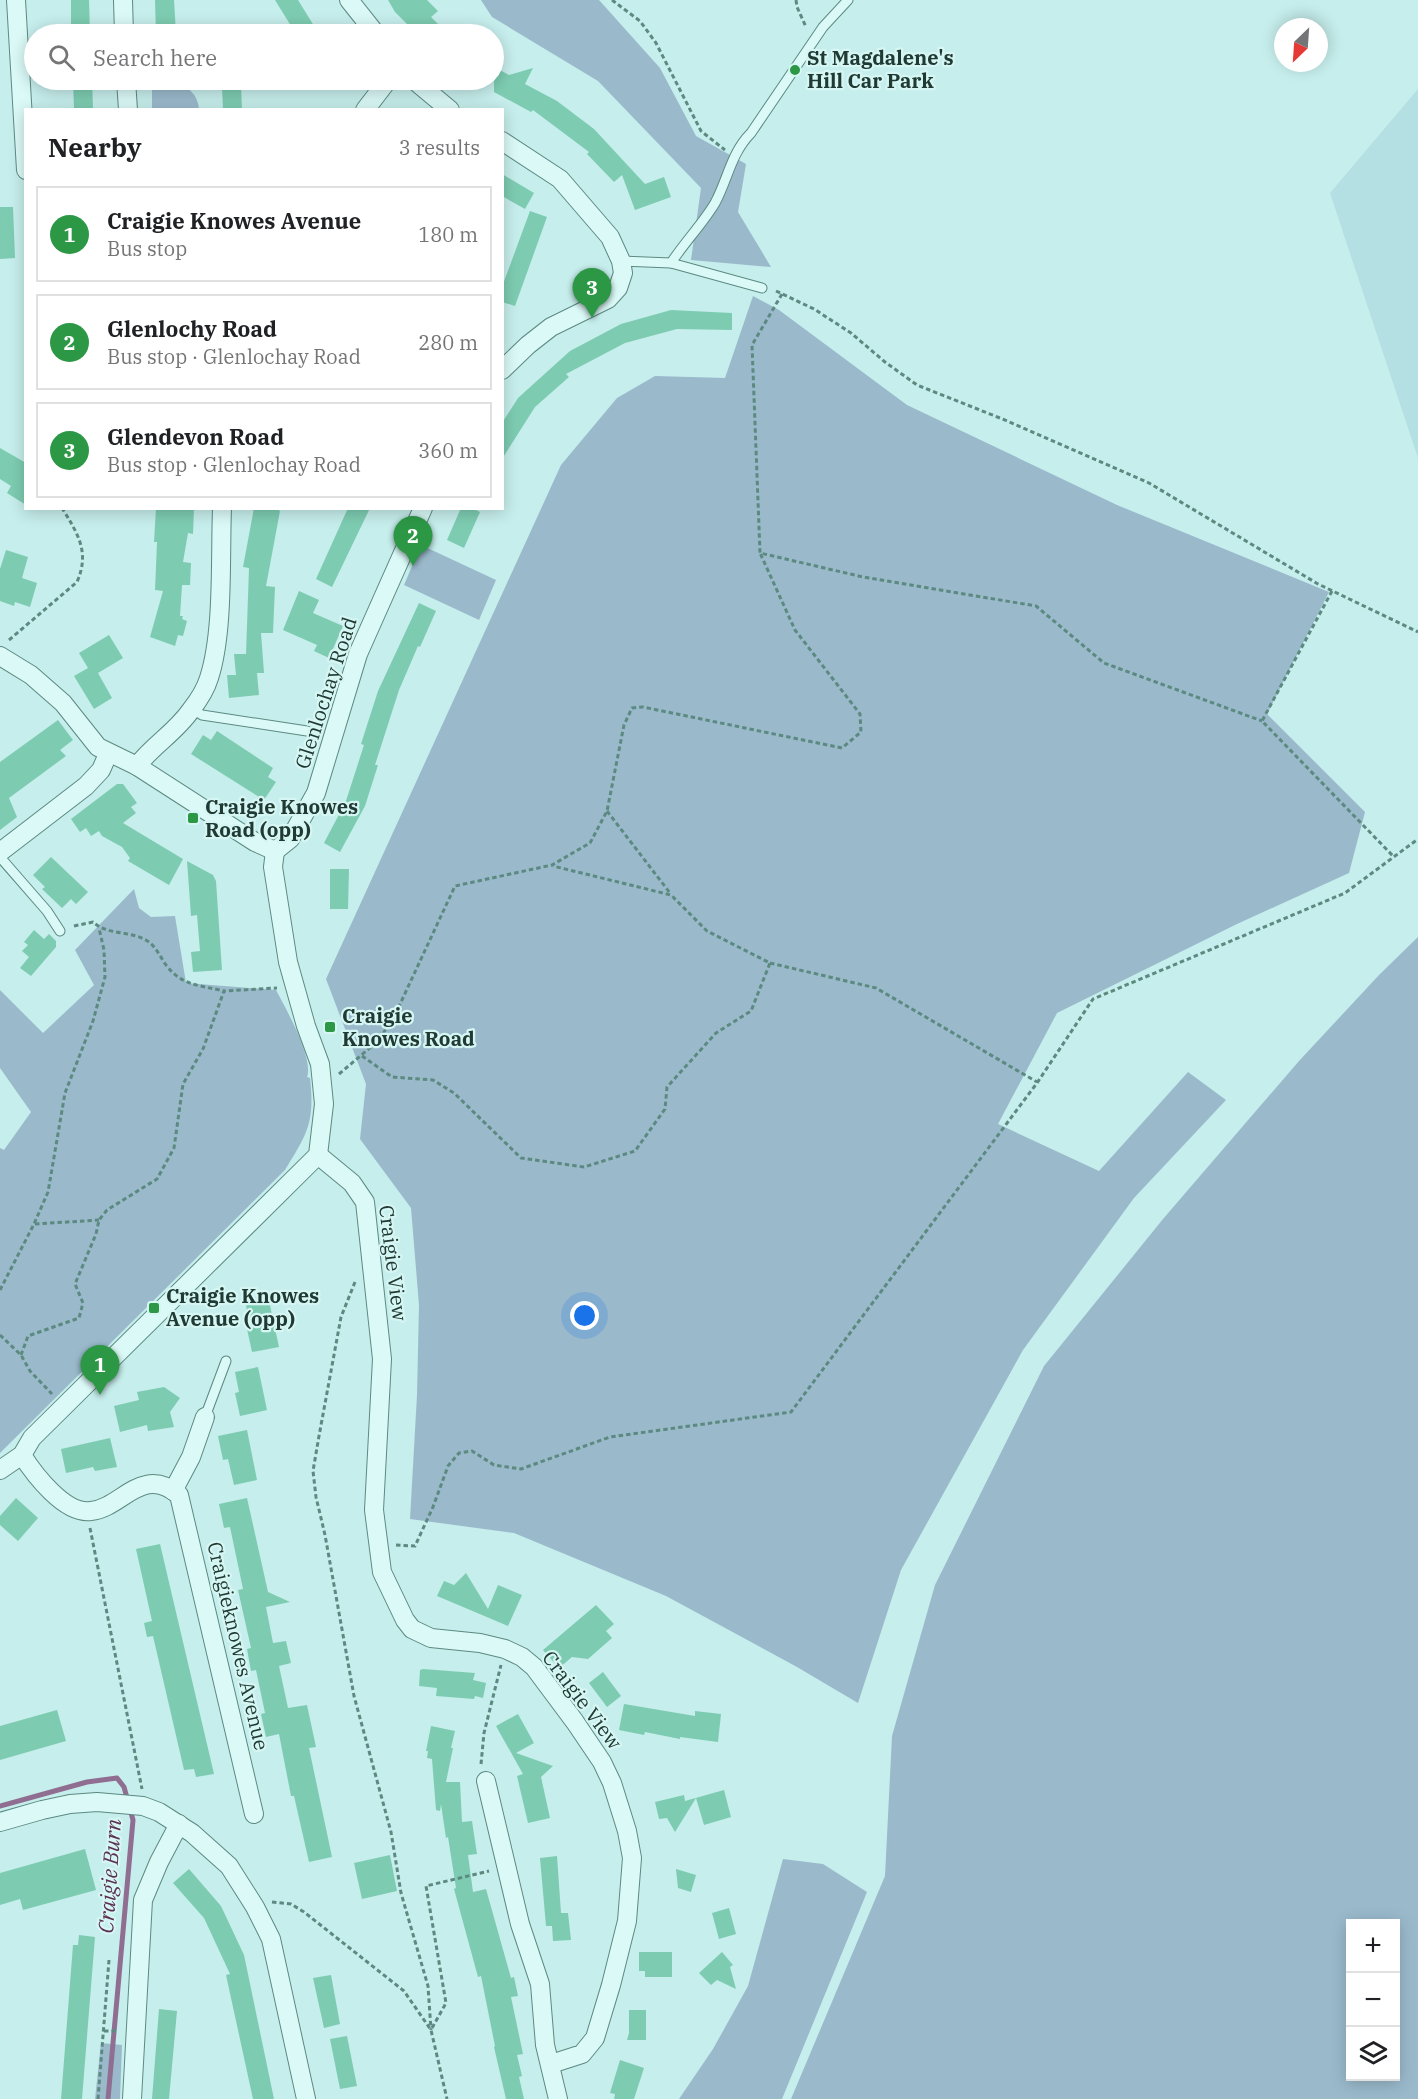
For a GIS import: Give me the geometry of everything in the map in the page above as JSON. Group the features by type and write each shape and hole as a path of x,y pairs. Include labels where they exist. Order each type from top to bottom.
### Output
{"street":[{"path":"16,0 24,136"},
{"path":"123,0 124,24"},
{"path":"349,0 367,24"},
{"path":"127,90 128,108"},
{"path":"367,108 380,90"},
{"path":"426,90 448,108"},
{"path":"504,142 560,180 610,237 621,261 623,273 618,288 608,299 551,327 504,368"},
{"path":"137,766 182,723 209,679 215,645 222,510"},
{"name":"Glenlochay Road","path":"275,852 290,839 316,793 358,654 422,510"},
{"path":"0,1470 22,1455 32,1438 318,1155 324,1104 320,1064 306,1026 288,962 273,867 275,852 255,842 137,766 108,754 98,747 63,703 4,648"},
{"path":"0,852 86,786 101,770 108,754"},
{"name":"Craigie View","path":"318,1155 352,1183 365,1202 382,1359 374,1510 382,1572 405,1620 412,1629 431,1638 480,1643 505,1649 522,1657 534,1667 602,1762 620,1805 627,1831 632,1858 627,1921 595,2038 582,2054 550,2064"},
{"path":"22,1455 31,1470 67,1504 89,1512 104,1508 128,1491 143,1486 156,1485 173,1491 191,1457 205,1417"},
{"name":"Craigieknowes Avenue","path":"173,1491 182,1504 254,1814"},
{"path":"486,1781 520,1924 540,1984 545,2045 558,2099"},
{"path":"0,1822 42,1809 70,1804 139,1805 159,1812 179,1824 230,1866 271,1939 306,2099"},
{"path":"132,2099 143,1900 159,1862 179,1824"}],"lane":[{"path":"671,263 714,203 733,157 813,42 848,0"},
{"path":"621,261 671,263 762,288"},
{"path":"192,709 202,715 308,730"},
{"path":"0,857 47,911 60,932"},
{"path":"205,1417 226,1361"}],"path":[{"path":"612,0 640,21 656,43 701,131 733,157"},
{"path":"796,0 813,42"},
{"path":"762,288 782,294 814,309 851,333 885,362 918,385 1149,483 1332,591 1418,632"},
{"path":"322,1086 378,1041 394,1017 455,886 552,866 590,843 607,811 624,725 632,708 643,707 842,748 861,732 860,714 795,630 760,553 752,345 782,294"},
{"path":"4,648 77,582 81,573 84,560 82,547 63,510"},
{"path":"760,553 863,577 1036,606 1104,663 1262,721 1394,857"},
{"path":"1262,721 1332,591"},
{"path":"607,811 671,895 707,931 770,963 876,988 1037,1083"},
{"path":"379,1544 415,1546 434,1507 448,1466 459,1453 472,1451 494,1465 521,1469 610,1437 791,1412 1037,1083 1093,999 1345,893 1418,839"},
{"path":"552,866 671,895"},
{"path":"0,1290 48,1192 65,1093 93,1021 105,977 104,950 99,928 93,922 73,927"},
{"path":"99,928 130,934 151,943 167,967 182,981 224,991 274,989 294,984"},
{"path":"362,1056 392,1077 433,1080 454,1093 521,1158 584,1167 635,1151 665,1109 667,1087 716,1033 751,1011 770,963"},
{"path":"21,1355 28,1336 79,1318 83,1303 75,1284 96,1234 99,1220 107,1210 157,1179 174,1149 183,1084 203,1048 224,991"},
{"path":"34,1224 99,1220"},
{"path":"356,1281 341,1317 313,1471 354,1696 391,1832 401,1893 428,1986 431,2030 447,2099"},
{"path":"0,1335 21,1355 30,1371 64,1406"},
{"path":"91,1536 142,1792 139,1805"},
{"path":"486,1781 481,1769 484,1733 505,1649"},
{"path":"431,2030 446,2002 426,1886 506,1867"},
{"path":"252,1902 291,1904 304,1912 404,1991 431,2030"},
{"path":"98,2099 110,1960"},
{"path":"104,2031 125,2031"}],"shaded area":[{"path":"481,0 599,0 660,68 696,136 746,164 738,212 771,267 691,260 701,188 598,81 492,17"},
{"path":"1418,89 1418,458 1330,193"},
{"path":"152,90 190,90 194,94 199,108 152,108"},
{"path":"753,296 779,310 907,405 1117,505 1329,592 1267,714 1365,812 1349,873 1237,924 1057,1013 998,1124 1099,1171 1188,1072 1226,1100 1134,1198 1023,1350 901,1570 858,1703 666,1596 514,1533 410,1519 419,1305 411,1208 360,1139 366,1084 326,979 561,465 617,398 655,376 725,378"},
{"path":"421,545 496,580 479,620 404,585"},
{"path":"134,889 139,908 151,917 175,916 186,983 276,990 298,1033 306,1058 311,1093 308,1127 285,1170 0,1453 0,1148 4,1150 31,1112 0,1068 0,990 43,1033 94,985 75,950"},
{"path":"1418,937 1418,2099 791,2099 885,1876 892,1736 935,1585 1044,1366 1163,1219 1299,1061 1379,975"},
{"path":"783,1859 823,1864 867,1892 782,2099 679,2099 713,2049 748,1986"},
{"path":"101,2043 122,2045 120,2099 95,2099"}],"building":[{"path":"71,0 89,0 90,24 71,24"},
{"path":"155,0 174,0 175,24 156,24"},
{"path":"275,0 298,0 313,24 290,24"},
{"path":"388,0 427,0 438,11 431,17 438,24 407,24 395,12"},
{"path":"533,68 525,84 557,101 594,129 645,184 664,177 671,197 635,210 622,175 614,182 587,154 589,152 533,110 531,112 494,90 504,90 504,72 509,75"},
{"path":"73,90 92,90 93,108 74,108"},
{"path":"222,90 241,90 242,108 223,108"},
{"path":"504,175 534,193 525,209 504,197"},
{"path":"0,207 13,207 15,258 0,259"},
{"path":"530,211 547,217 515,306 504,303 504,282"},
{"path":"671,310 732,313 732,330 677,329 625,343 566,374 569,377 535,407 504,456 504,420 518,398 570,351 621,324"},
{"path":"0,448 24,462 24,504 7,493 11,486 0,479"},
{"path":"156,510 194,510 193,534 188,533 183,562 191,563 190,585 182,585 180,616 187,621 183,636 178,635 175,646 150,637 163,591 155,590 157,542 154,542"},
{"path":"254,510 279,510 266,586 275,587 273,633 261,633 264,673 257,673 259,695 229,698 227,675 236,675 234,654 246,654 249,568 243,567"},
{"path":"347,510 369,510 332,587 316,579"},
{"path":"460,510 480,512 464,548 447,540"},
{"path":"6,550 28,557 22,578 37,583 30,607 15,602 14,606 0,601 0,569"},
{"path":"299,591 319,600 313,613 343,626 329,658 314,651 317,645 283,630"},
{"path":"419,603 436,611 399,690 375,765 378,765 365,806 340,852 324,843 346,801 378,691"},
{"path":"109,635 123,658 98,673 112,698 94,709 74,676 88,668 79,653"},
{"path":"58,720 73,740 60,750 66,756 9,798 17,817 0,830 0,762"},
{"path":"217,731 273,768 268,777 276,782 264,800 191,754 203,735 211,740"},
{"path":"117,784 123,784 137,803 131,807 136,813 123,823 183,859 169,885 128,861 130,858 122,847 102,836 99,831 91,836 86,828 80,832 71,819"},
{"path":"51,857 88,892 76,904 71,899 62,908 42,889 45,887 33,875"},
{"path":"187,861 213,875 216,881 222,970 193,972 191,952 200,951 197,915 191,916"},
{"path":"330,869 349,869 348,909 330,909"},
{"path":"34,930 44,939 49,934 56,941 56,947 31,976 20,968 29,957 22,951 28,945 24,942"},
{"path":"268,1296 279,1347 252,1352 247,1329 251,1328 245,1301"},
{"path":"258,1367 267,1410 240,1416 235,1393 239,1392 235,1372"},
{"path":"164,1387 180,1398 170,1412 174,1427 148,1431 147,1425 120,1432 114,1406 139,1400 137,1392"},
{"path":"247,1430 257,1480 234,1485 228,1459 223,1460 218,1436"},
{"path":"110,1438 117,1467 95,1471 93,1467 66,1473 61,1449"},
{"path":"16,1498 38,1518 18,1541 0,1525 0,1516"},
{"path":"247,1498 268,1592 290,1602 266,1607 273,1643 286,1641 291,1663 279,1666 288,1708 307,1705 316,1747 309,1748 332,1857 309,1862 294,1796 291,1796 279,1734 266,1737 261,1714 265,1713 256,1670 251,1671 247,1649 251,1648 238,1590 243,1589 230,1527 224,1528 219,1504"},
{"path":"160,1544 214,1774 196,1777 194,1769 184,1770 153,1636 147,1637 144,1623 152,1621 136,1549"},
{"path":"466,1573 488,1609 498,1585 522,1595 508,1626 437,1596 444,1581 454,1585"},
{"path":"596,1605 614,1624 606,1631 612,1638 588,1659 572,1657 559,1668 543,1650"},
{"path":"420,1670 475,1673 473,1680 486,1683 483,1698 436,1696 437,1688 419,1686"},
{"path":"603,1672 621,1696 607,1707 589,1683"},
{"path":"624,1704 695,1716 695,1711 721,1714 718,1742 680,1737 680,1739 645,1732 644,1735 619,1730"},
{"path":"57,1710 66,1741 0,1760 0,1726"},
{"path":"518,1714 534,1743 516,1753 553,1766 541,1777 550,1818 528,1823 517,1776 523,1774 496,1726"},
{"path":"431,1726 455,1731 446,1782 460,1782 462,1822 472,1821 477,1854 468,1855 473,1892 486,1889 511,1978 514,1977 518,1996 511,1997 523,2054 517,2055 524,2099 506,2099 481,1976 478,1977 454,1889 456,1888 441,1804 440,1811 436,1810 432,1759 427,1758 428,1751 426,1751"},
{"path":"724,1790 731,1817 704,1825 696,1798 675,1832 667,1818 659,1819 655,1802 684,1795 685,1801"},
{"path":"85,1849 96,1890 23,1910 20,1899 0,1905 0,1873"},
{"path":"390,1855 397,1891 362,1899 354,1863"},
{"path":"557,1856 561,1913 568,1913 571,1940 553,1941 552,1926 546,1926 540,1858"},
{"path":"189,1869 221,1906 244,1955 274,2099 253,2099 226,1975 230,1974 204,1918 173,1883"},
{"path":"676,1869 696,1875 691,1892 678,1888"},
{"path":"729,1908 736,1934 719,1939 712,1913"},
{"path":"79,1935 95,1937 82,2099 61,2099 73,1945 78,1945"},
{"path":"639,1952 672,1952 672,1977 645,1977 645,1971 639,1971"},
{"path":"722,1952 733,1965 730,1967 736,1989 717,1980 711,1985 699,1973"},
{"path":"331,1975 340,2024 324,2028 313,1978"},
{"path":"159,2009 177,2011 169,2099 152,2099"},
{"path":"629,2010 646,2010 646,2040 627,2040"},
{"path":"347,2036 357,2086 340,2089 330,2039"},
{"path":"620,2060 644,2068 634,2099 614,2099 615,2094 610,2093"}],"waterway":[{"name":"Craigie Burn","path":"0,1806 87,1782 117,1778 124,1787 133,1820 108,2099"}],"place":[{"name":"St Magdalene's Hill Car Park","path":"795,70"},
{"name":"Glendevon Road","path":"592,318"},
{"name":"Glenlochy Road","path":"413,566"},
{"name":"Craigie Knowes Road (opp)","path":"193,818"},
{"name":"Craigie Knowes Road","path":"330,1027"},
{"name":"Craigie Knowes Avenue (opp)","path":"154,1308"},
{"name":"Craigie Knowes Avenue","path":"100,1395"}]}
